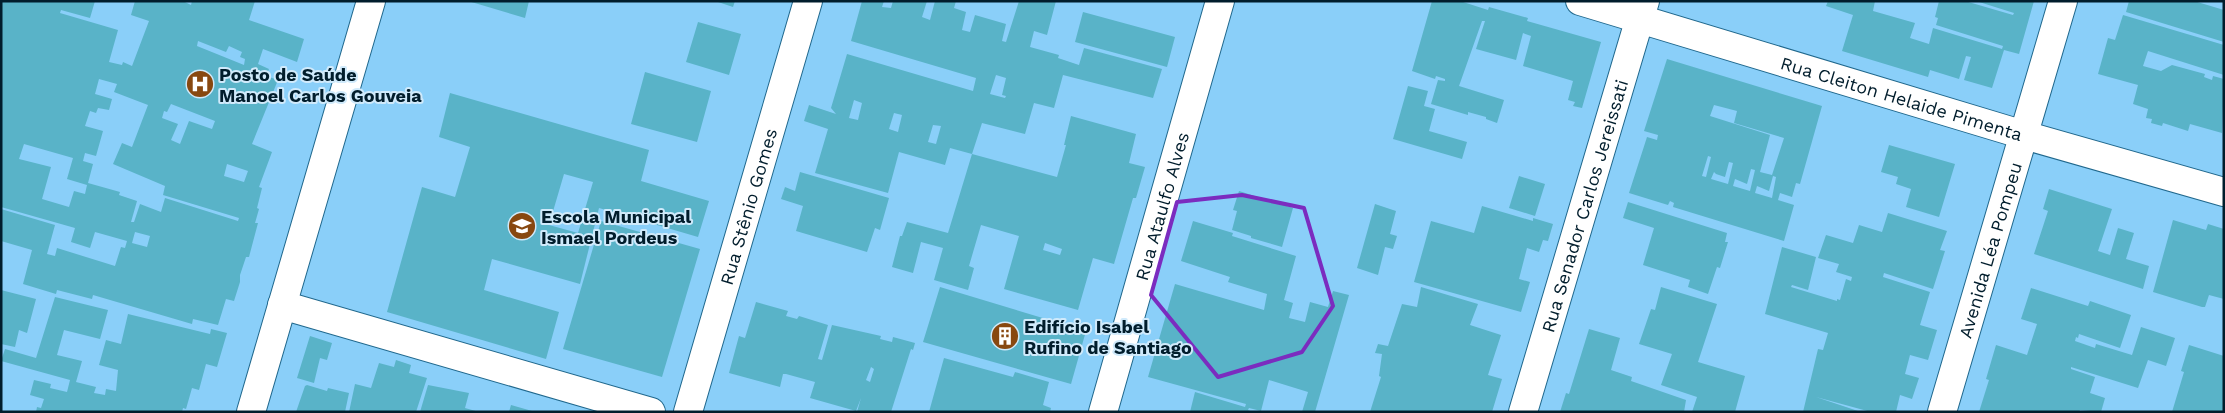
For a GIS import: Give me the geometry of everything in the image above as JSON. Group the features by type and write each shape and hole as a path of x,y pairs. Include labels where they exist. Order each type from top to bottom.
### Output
{"street":[{"path":"251,412 371,1"},
{"name":"Rua Stênio Gomes","path":"688,412 808,1"},
{"name":"Rua Ataulfo Alves","path":"1103,412 1220,1"},
{"name":"Rua Cleiton Helaide Pimenta","path":"1580,1 1642,10 2024,135 2224,192"},
{"name":"Avenida Léa Pompeu","path":"1942,412 2063,1"},
{"name":"Rua Senador Carlos Jereissati","path":"1523,412 1642,10"},
{"path":"282,305 651,412"}],"highlighted area":[{"path":"1242,195 1304,208 1333,306 1302,352 1218,377 1151,295 1177,202"}],"building":[{"path":"1,1 95,1 90,18 61,10 60,13 118,30 109,62 122,65 123,62 132,66 149,21 131,15 135,1 183,1 191,5 192,1 255,1 249,20 304,39 297,62 263,49 258,64 269,69 266,76 278,80 252,144 272,152 259,187 262,188 255,223 258,223 249,257 246,257 234,301 226,299 218,325 193,319 192,324 93,295 92,299 57,290 56,294 23,284 32,250 1,241 1,209 55,225 47,254 55,256 57,248 115,266 121,247 125,248 127,241 95,232 90,248 71,242 75,228 1,207","holes":["198,41 226,52 229,46 242,52 240,57 245,59 244,65 197,46","99,79 117,84 114,92 148,105 132,147 122,143 113,164 165,186 163,195 239,218 238,221 165,198 161,212 140,204 134,222 131,222 137,201 119,195 120,192 88,183 93,164 83,161 85,153 96,156 103,131 85,126 90,111 96,113 98,108 109,110 112,99 95,94","171,104 215,121 212,129 189,121 180,144 171,140 178,124 162,118 164,111 167,112","24,144 73,158 67,179 87,185 85,194 74,191 69,207 42,199 51,167 19,159","227,164 248,171 244,182 224,176","135,232 150,236 147,247 132,243"]},
{"path":"468,1 529,1 525,18"},
{"path":"715,1 735,1 733,7"},
{"path":"862,1 884,1 882,7 891,8 893,1 927,1 922,17 930,20 935,1 956,1 954,8 966,12 962,30 970,32 975,15 1006,24 1002,41 1006,42 1019,1 1056,1 1047,35 1034,31 1030,47 1059,55 1058,58 1079,65 1084,48 1162,69 1153,98 1063,75 1054,108 1034,103 1025,134 982,123 972,154 950,148 945,165 899,152 888,193 815,173 828,129 804,121 809,105 836,114 831,108 847,54 973,91 976,78 851,41","holes":["996,75 1006,78 1002,95 1006,96 1005,98 990,94","854,100 862,103 858,120 849,118","894,113 902,115 898,132 889,129","933,125 941,126 936,144 928,142"]},
{"path":"1432,1 1460,1 1488,10 1489,7 1528,18 1527,21 1601,42 1582,108 1573,106 1575,102 1568,100 1573,81 1523,66 1531,36 1523,33 1516,60 1476,49 1485,21 1482,21 1459,86 1504,100 1497,123 1486,119 1486,117 1468,112 1468,115 1431,104 1438,80 1445,81 1445,79 1436,76 1435,79 1412,71"},
{"path":"1828,1 1875,1 1873,11 1915,23 1910,38 1929,44 1933,28 2002,49 2003,46 1936,25 1938,18 1935,17 1939,1 1965,1 2013,15 2014,13 1976,1 2034,1 2019,54 2004,50 1992,88 1964,80 1971,57 1966,56 1959,79 1930,70 1928,77 1842,51 1853,15 1826,6"},
{"path":"2129,1 2194,1 2224,10 2224,42 2126,12"},
{"path":"1083,12 1175,37 1167,67 1075,42"},
{"path":"2123,15 2224,45 2224,75 2148,51 2143,66 2161,71 2172,65 2205,74 2204,77 2212,80 2213,76 2224,79 2222,133 2190,124 2188,131 2163,123 2162,126 2151,123 2152,119 2146,118 2148,109 2133,104 2138,85 2098,74 2108,38 2115,40"},
{"path":"698,22 741,34 729,75 686,62"},
{"path":"1667,59 1822,106 1800,184 1796,183 1792,197 1780,193 1778,200 1794,205 1784,241 1673,207 1674,203 1670,201 1668,205 1629,193 1647,137 1657,140 1658,135 1644,131","holes":["1714,105 1737,111 1734,123 1784,138 1772,175 1760,172 1770,135 1710,116","1708,156 1711,157 1706,177 1702,176","1729,162 1733,163 1728,184 1711,179 1714,172 1725,177","1751,169 1755,170 1750,191 1733,186 1735,179 1747,184","1773,176 1776,177 1772,198 1755,193 1757,186 1769,191"]},
{"path":"645,72 711,91 697,142 631,124"},
{"path":"1408,86 1428,91 1424,106 1435,109 1429,131 1467,142 1462,159 1393,139"},
{"path":"450,93 649,150 641,181 709,201 698,237 599,208 580,284 492,259 484,290 559,312 546,359 387,312 422,187 455,197 470,147 439,137","holes":["564,174 593,182 578,233 549,225"]},
{"path":"1071,116 1136,134 1129,163 1145,167 1136,198 1133,198 1114,264 1093,258 1078,310 1004,289 1019,236 981,225 969,266 974,268 968,290 934,280 943,248 921,242 913,273 892,267 900,236 902,236 907,222 948,233 972,154 1057,177 1066,145 1064,145","holes":["1045,243 1062,249 1060,255 1043,250"]},
{"path":"1889,145 1955,164 1939,217 1906,207 1911,189 1896,184 1898,177 1881,172"},
{"path":"800,172 889,198 880,230 875,228 867,252 796,231 803,206 781,199 785,187 795,191"},
{"path":"1519,176 1545,184 1535,216 1509,208"},
{"path":"2049,189 2112,209 2098,251 2110,255 2118,228 2134,233 2126,259 2149,266 2143,289 2034,254 2048,211 2043,209"},
{"path":"1239,191 1293,208 1282,247 1232,230 1237,211 1233,210"},
{"path":"1628,202 1727,233 1725,242 1728,242 1720,268 1717,267 1708,294 1688,287 1690,280 1643,265 1654,228 1623,218"},
{"path":"1375,204 1396,211 1390,234 1397,236 1393,249 1385,247 1378,275 1357,268"},
{"path":"1482,206 1533,221 1533,218 1553,224 1548,241 1543,240 1539,252 1527,248 1519,279 1530,282 1521,312 1414,282 1431,221 1474,233"},
{"path":"1888,213 1947,231 1940,250 1945,251 1933,289 1884,273 1883,277 1930,292 1920,325 1937,330 1928,360 1910,355 1905,374 1919,378 1912,399 1900,395 1896,412 1871,412 1816,397 1861,412 1803,412 1818,349 1823,350 1828,333 1765,314 1782,247 1816,257 1808,290 1792,285 1791,287 1837,301 1837,299 1840,300 1846,279 1851,281 1852,277 1836,272 1839,264 1818,258 1826,235 1853,243 1859,225 1882,232"},
{"path":"2173,220 2206,230 2208,224 2224,229 2224,299 2209,295 2205,307 2202,307 2153,292"},
{"path":"601,221 700,249 662,377 563,349"},
{"path":"1193,221 1233,233 1232,236 1296,256 1284,300 1293,303 1289,318 1305,322 1310,302 1328,307 1333,291 1349,295 1315,412 1302,412 1308,392 1269,380 1261,411 1249,408 1248,410 1253,412 1190,412 1195,392 1245,407 1246,404 1148,377 1175,284 1264,310 1267,294 1228,282 1230,277 1181,261"},
{"name":"Edifício Isabel Rufino de Santiago","path":"940,287 1086,331 1071,384 923,342"},
{"path":"1421,287 1478,304 1470,325 1501,335 1488,375 1502,379 1492,412 1370,412 1381,377 1379,376 1382,354 1375,353 1378,344 1388,346 1402,304 1417,307"},
{"path":"1661,287 1717,304 1698,362 1745,376 1735,412 1692,412 1697,397 1661,385 1672,354 1639,344 1651,309 1655,310"},
{"path":"2031,288 2088,306 2090,301 2131,315 2120,348 2079,334 2078,338 2076,337 2075,341 2095,348 2096,344 2132,355 2141,327 2175,338 2166,366 2148,360 2138,388 2071,367 2071,369 2095,377 2090,393 2105,398 2101,412 2080,410 2079,412 1979,412 1989,380 1986,379 1996,345 2027,355 2037,324 2021,319"},
{"path":"1,290 36,299 27,333 19,330 15,347 1,344"},
{"path":"55,297 108,310 100,339 64,330 57,355 82,361 76,382 96,387 94,393 105,395 106,389 116,391 118,370 99,365 106,340 121,344 128,314 210,334 211,329 227,333 217,367 206,364 199,390 192,388 186,409 183,408 182,412 36,412 37,407 41,408 44,399 30,395 34,380 51,384 50,388 67,392 70,380 1,361 5,349 36,358"},
{"path":"756,302 788,311 786,316 797,319 799,316 828,325 818,359 822,360 832,325 881,336 880,339 892,342 893,337 915,343 913,350 911,349 891,412 857,412 861,398 856,411 810,398 815,382 783,374 780,387 729,373 739,336 745,338","holes":["871,367 874,369 870,382 866,380"]},
{"path":"1589,329 1620,338 1611,370 1632,377 1631,381 1686,400 1684,412 1560,412 1566,393 1569,394"},
{"path":"310,336 332,343 327,360 320,358 314,383 297,378"},
{"path":"2189,345 2224,356 2224,412 2172,412 2184,372 2181,371"},
{"path":"944,358 1013,377 1015,372 1049,382 1043,405 1051,408 1050,412 929,412"},
{"path":"396,360 411,365 409,373 427,378 416,412 349,412 355,384 371,388 379,363 394,367"},
{"path":"307,385 327,391 328,388 349,393 345,412 296,412"},
{"path":"428,385 469,393 465,408 479,412 420,412"},
{"path":"511,405 532,411 532,412 509,412"}],"place":[{"name":"Posto de Saúde Manoel Carlos Gouveia","path":"200,84"},
{"name":"Escola Municipal Ismael Pordeus","path":"522,226"},
{"name":"Edifício Isabel Rufino de Santiago","path":"1005,336"}]}
